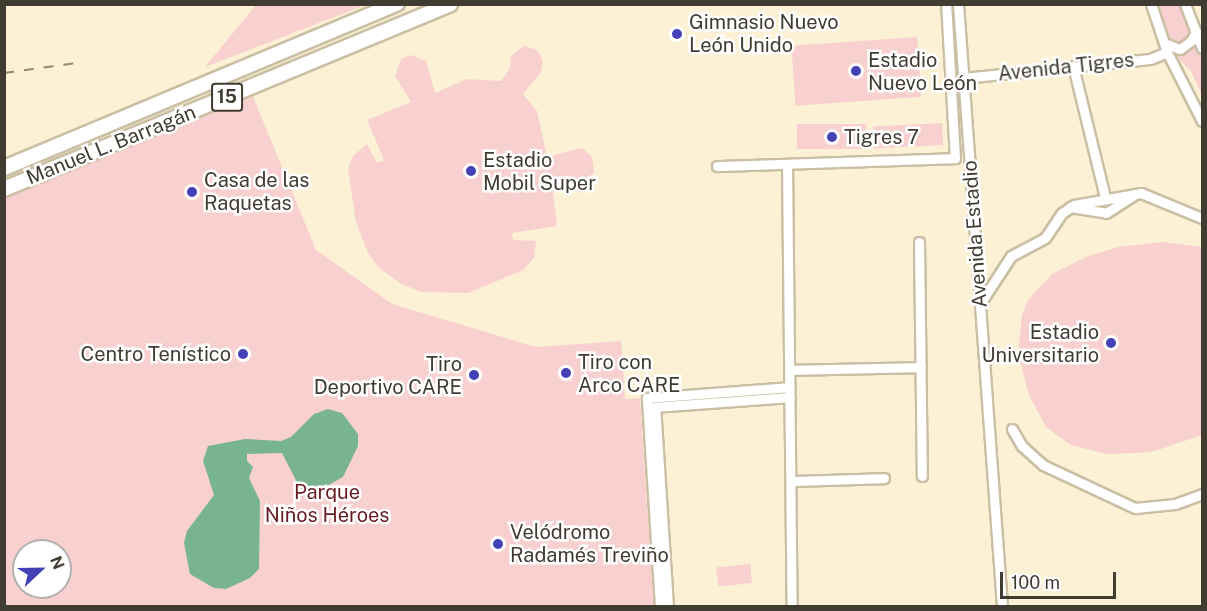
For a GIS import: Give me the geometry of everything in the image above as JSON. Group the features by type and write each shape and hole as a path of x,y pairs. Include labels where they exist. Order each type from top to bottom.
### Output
{"highway":[{"name":"Manuel L. Barragán","path":"4,168 397,4"},
{"name":"Manuel L. Barragán","path":"4,189 450,4"}],"street":[{"path":"717,166 955,158 946,4"},
{"name":"Avenida Estadio","path":"958,4 1002,606"},
{"path":"1152,4 1165,47 1203,121"},
{"path":"1185,4 1203,48"},
{"name":"Avenida Tigres","path":"963,78 1150,59 1165,47 1180,49 1192,40 1196,31"},
{"path":"1073,66 1105,197"},
{"path":"787,164 792,606"},
{"path":"1070,207 1106,213 1135,194"},
{"path":"981,303 1011,256 1045,238 1070,207 1105,197 1135,194 1203,218"},
{"path":"919,242 922,476"},
{"path":"790,370 921,367"},
{"path":"660,606 662,581 655,407 790,392"},
{"path":"1012,429 1022,446 1043,465 1135,508 1175,504 1203,494"},
{"path":"791,481 884,478"},
{"path":"662,581 668,606"}],"green space":[{"path":"256,4 365,5 205,67"},
{"path":"1158,5 1180,5 1191,31 1181,45 1170,42"},
{"name":"Estadio Nuevo León","path":"917,37 921,97 795,106 791,46"},
{"path":"1197,44 1202,62 1202,95 1191,71 1177,57"},
{"name":"Estadio Mobil Super","path":"524,46 537,50 543,61 541,72 523,94 537,111 547,157 582,148 592,157 594,173 579,183 552,184 557,226 512,233 513,240 536,241 534,258 523,270 468,293 421,292 400,283 379,268 368,253 356,222 348,169 353,156 367,144 377,163 384,160 367,120 411,102 395,76 401,59 411,55 426,61 435,93 467,79 501,81 510,68 511,56"},
{"name":"Parque Niños Héroes","path":"252,94 316,250 392,304 536,347 621,341 625,399 640,398 654,606 5,606 5,196"},
{"name":"Tigres 7","path":"942,123 943,145 874,149 873,127"},
{"name":"Tigres 7","path":"797,124 866,124 866,149 797,149"},
{"name":"Estadio Universitario","path":"1163,242 1202,247 1202,435 1155,451 1136,453 1106,454 1071,445 1046,427 1029,395 1018,354 1022,315 1028,300 1052,274 1086,257 1118,247"},
{"path":"750,564 752,583 718,586 716,568"}],"shaded area":[{"path":"328,409 342,413 358,434 358,446 343,477 312,494 302,492 282,453 247,454 247,461 253,467 249,478 260,501 259,569 250,578 226,589 214,588 190,574 184,543 187,531 214,495 203,461 208,446 245,439 281,441 291,437 314,414"}],"railway":[{"path":"4,73 76,63"}],"place":[{"name":"Gimnasio Nuevo León Unido","path":"677,34"},
{"name":"Estadio Nuevo León","path":"856,71"},
{"name":"Tigres 7","path":"832,137"},
{"name":"Estadio Mobil Super","path":"471,171"},
{"name":"Casa de las Raquetas","path":"192,192"},
{"name":"Estadio Universitario","path":"1111,343"},
{"name":"Centro Tenístico","path":"243,354"},
{"name":"Tiro con Arco CARE","path":"566,373"},
{"name":"Tiro Deportivo CARE","path":"474,375"},
{"name":"Velódromo Radamés Treviño","path":"498,544"}]}
